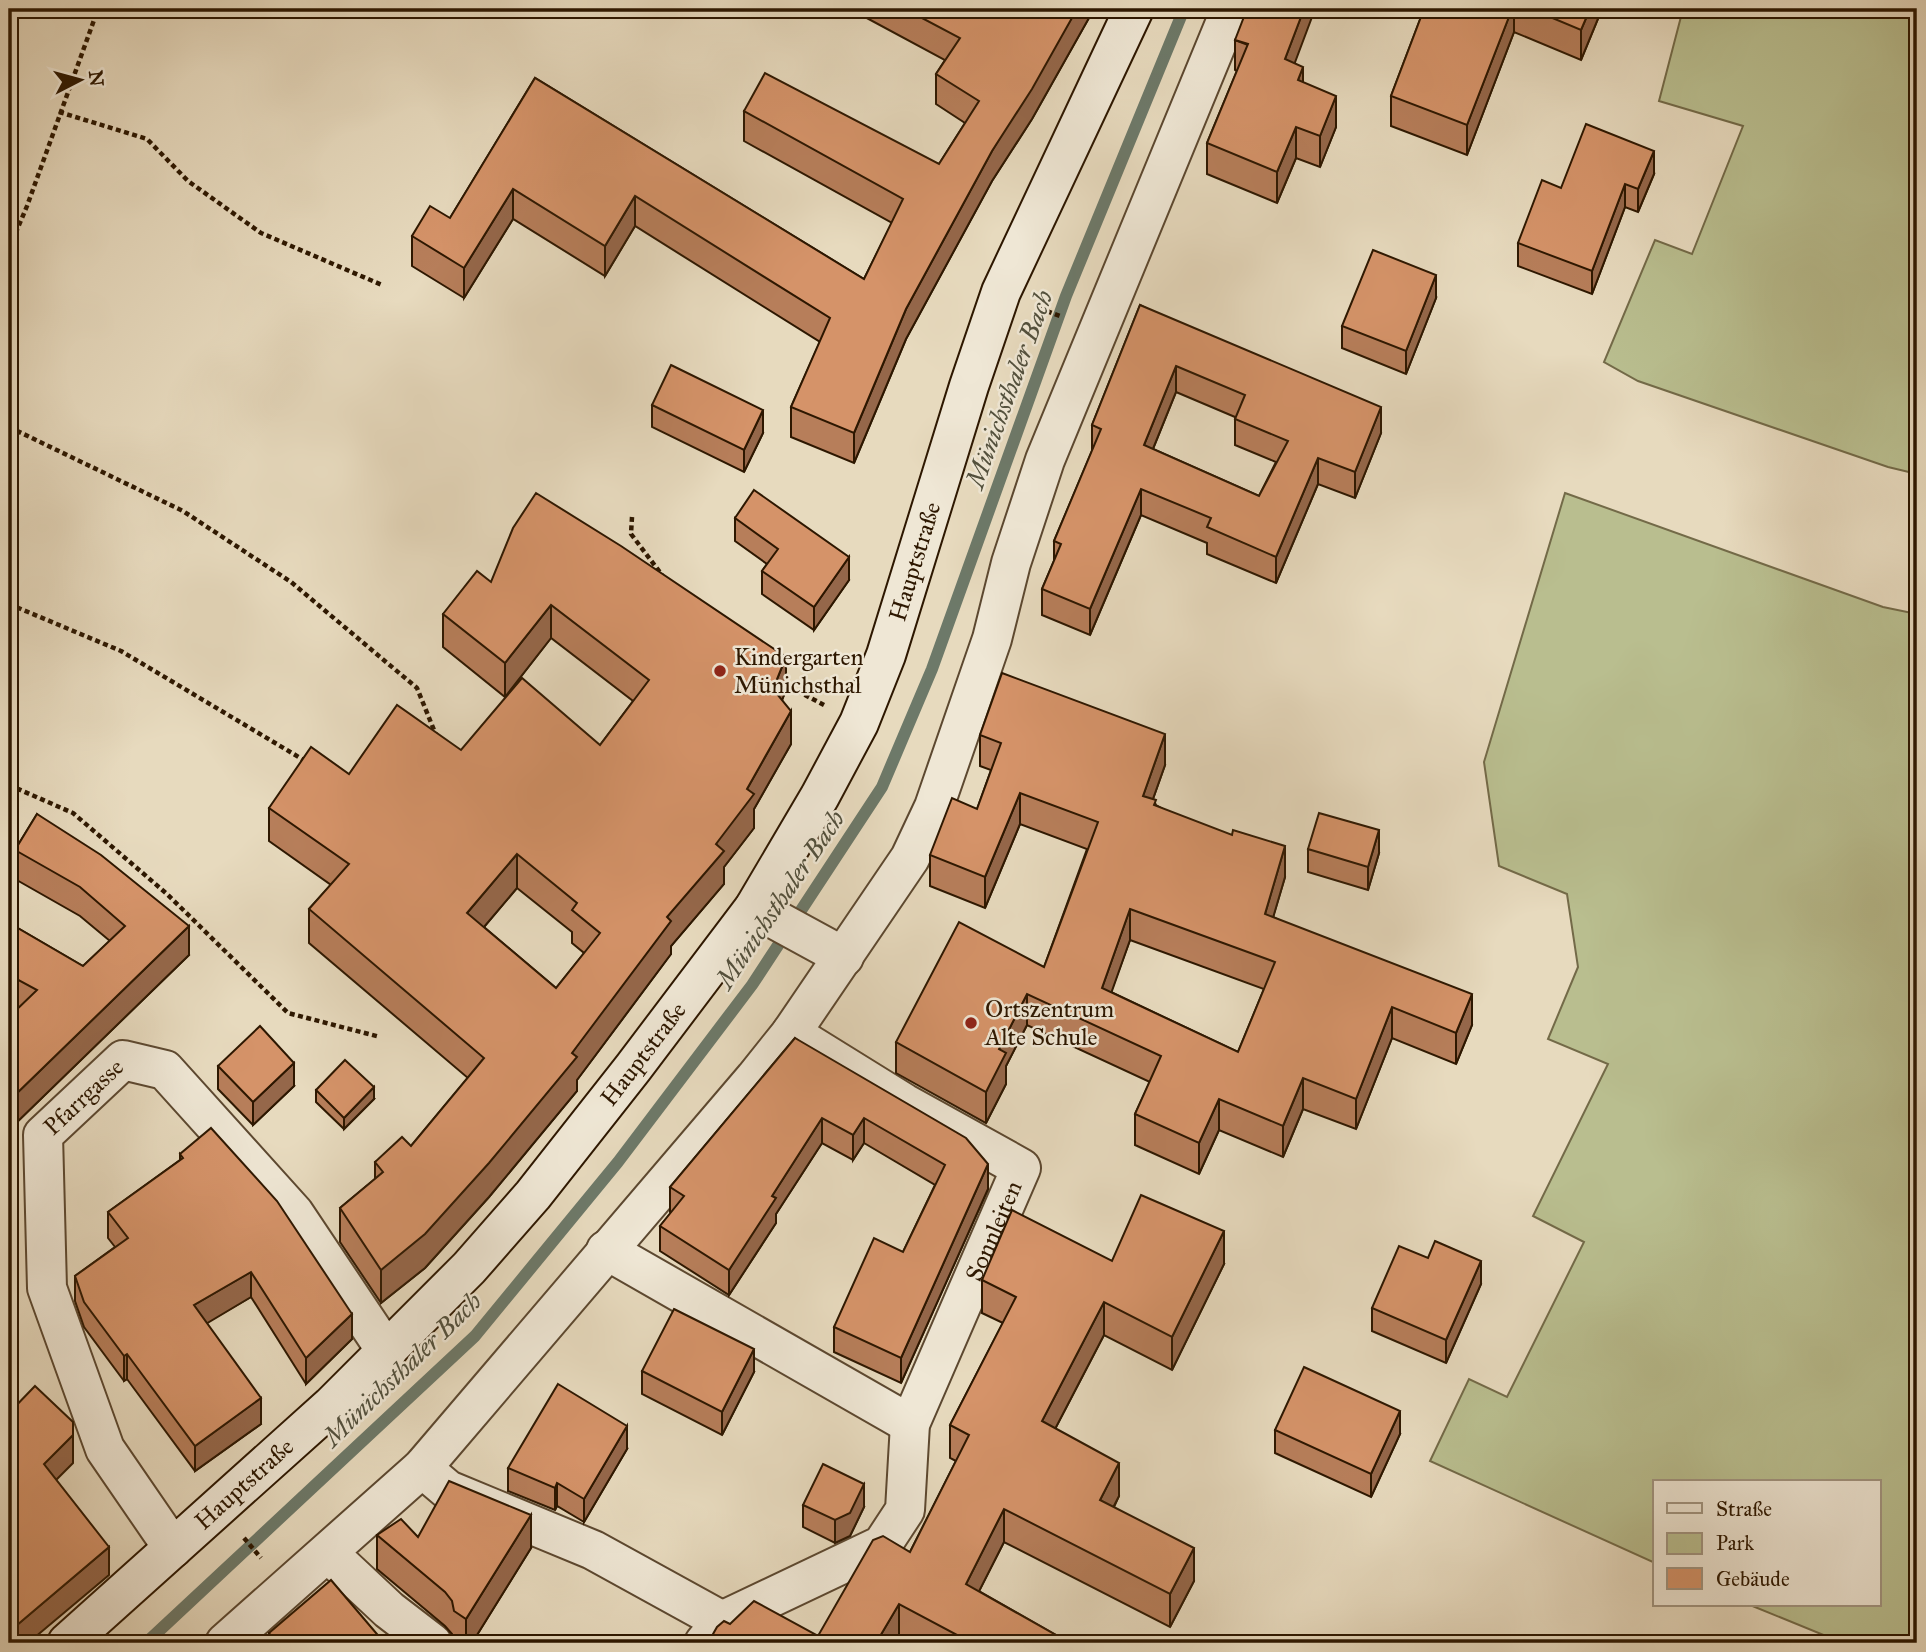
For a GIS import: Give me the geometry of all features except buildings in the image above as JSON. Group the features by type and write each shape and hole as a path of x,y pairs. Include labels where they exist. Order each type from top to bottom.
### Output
{"street":[{"name":"Hauptstraße","path":"67,1643 387,1352 469,1268 533,1195 761,912 859,723 886,655 969,386 1001,292 1134,9"},
{"path":"225,1643 422,1468 791,1033 829,950 910,858 934,807 992,639 1011,563 1045,460 1231,9"},
{"path":"761,912 829,950"},
{"name":"Sonnleiten","path":"422,1468 448,1490 593,1550 714,1632 882,1545 905,1510 910,1424 1021,1168 904,1103 791,1033"},
{"name":"Pfarrgasse","path":"173,1548 105,1449 47,1287 43,1135 123,1060 165,1070 294,1213 387,1352"},
{"path":"606,1250 910,1424"},
{"path":"328,1553 389,1610 432,1643"}],"path":[{"path":"9,249 98,9"},
{"path":"59,112 147,139 188,181 261,233 382,285"},
{"path":"1026,302 1064,318"},
{"path":"9,427 183,511 290,582 416,688 437,737"},
{"path":"632,517 631,534 665,578"},
{"path":"9,604 121,651 308,763"},
{"path":"776,680 818,701"},
{"path":"9,785 73,813 167,894 288,1013 380,1037"},
{"path":"240,1534 263,1561"}],"green space":[{"path":"1683,9 1917,9 1917,474 1888,467 1638,381 1604,362 1655,240 1692,254 1743,126 1659,101"},
{"path":"1565,493 1883,607 1917,614 1917,1643 1843,1643 1752,1606 1881,1606 1881,1480 1653,1480 1653,1562 1430,1461 1469,1379 1507,1397 1584,1242 1533,1216 1608,1064 1548,1039 1578,967 1567,894 1499,866 1484,762"}],"waterway":[{"name":"Münichsthaler Bach","path":"146,1643 475,1336 618,1162 752,985 882,787 932,669 1066,296 1184,9"}],"place":[{"name":"Kindergarten Münichsthal","path":"720,671"},
{"name":"Ortszentrum Alte Schule","path":"971,1023"}]}
